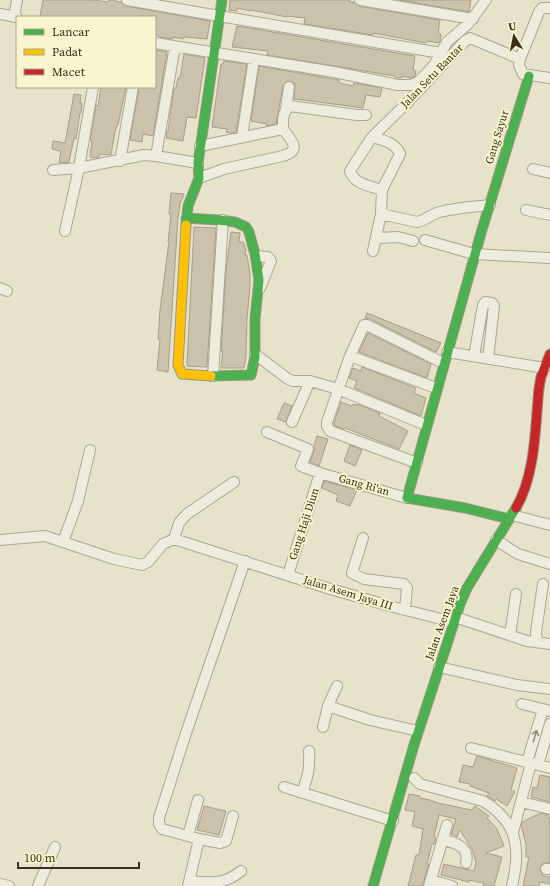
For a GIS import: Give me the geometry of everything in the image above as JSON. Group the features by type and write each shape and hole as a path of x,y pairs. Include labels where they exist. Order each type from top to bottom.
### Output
{"street":[{"path":"0,14 15,17 17,0"},
{"path":"127,0 441,53"},
{"path":"186,218 223,220 237,223 246,227 256,256 268,257 271,261 258,292 255,317 255,354 253,371 251,375 244,377 182,374 178,365 186,218 188,206 199,178 198,163 200,146 222,0"},
{"path":"360,0 473,19"},
{"path":"156,43 334,72 398,85 411,85 418,82 434,64 447,42 473,19 486,0"},
{"path":"550,8 542,8 539,12 519,65 526,75 550,78"},
{"name":"Jalan Setu Bantar","path":"372,137 470,38 520,59"},
{"path":"156,156 175,46"},
{"path":"242,137 254,59"},
{"name":"Gang Sayur","path":"444,358 474,254 490,205 526,75"},
{"path":"199,178 291,153 294,148 294,144 283,130 283,115 286,109 289,87"},
{"path":"65,231 79,168 93,88"},
{"path":"120,161 133,88"},
{"path":"286,109 290,106 296,106 357,116 366,115"},
{"path":"200,146 283,130"},
{"path":"373,251 381,214 382,190 400,154 398,150 389,142 372,137 350,171 352,176 358,182 382,190"},
{"path":"53,170 79,168 144,156 156,156 198,163"},
{"path":"533,169 550,173"},
{"path":"381,214 417,222 441,211 490,205"},
{"path":"526,210 550,215"},
{"path":"213,376 223,220"},
{"path":"377,238 398,237 414,241"},
{"path":"425,240 474,254 550,258"},
{"path":"474,356 483,303 492,303 494,306 488,359"},
{"path":"416,462 330,431 327,426 338,389 363,326 367,325 444,358 474,356 546,374"},
{"path":"255,354 288,379 293,381 310,381 338,389 426,425"},
{"name":"Jalan Asem Jaya","path":"374,886 407,766 454,619 467,588 522,496 530,472 537,400 546,374 550,354"},
{"path":"350,356 434,388"},
{"path":"444,358 434,388 407,498 550,525"},
{"path":"292,422 310,381"},
{"name":"Gang Ri'an","path":"267,432 308,449 301,466 320,473 407,498"},
{"path":"62,542 78,501 90,450"},
{"name":"Gang Haji Diun","path":"288,575 320,473"},
{"path":"0,540 45,536 114,559 142,565 148,562 163,544 174,539 179,523 187,514 234,482"},
{"path":"363,538 352,573 364,578 404,584 407,588 405,610"},
{"name":"Jalan Asem Jaya III","path":"174,539 405,610 454,619 527,641 550,644"},
{"path":"496,540 518,554 550,564"},
{"path":"233,816 226,841 220,843 199,839 159,827 159,818 186,733 245,561"},
{"path":"537,642 536,632 543,584"},
{"path":"510,635 516,594"},
{"path":"439,667 517,685 550,689"},
{"path":"323,727 328,706 337,686"},
{"path":"512,886 516,853 513,832 546,710 522,704"},
{"path":"328,706 370,720 418,731"},
{"path":"532,764 550,724"},
{"path":"471,748 550,768"},
{"path":"302,793 309,774 310,765 308,751"},
{"path":"414,778 420,784 483,801 500,814 513,832"},
{"path":"284,787 393,821"},
{"path":"188,836 198,800"},
{"path":"521,802 550,809"},
{"path":"447,825 430,883 452,886"},
{"path":"199,839 188,884 212,883 228,880 241,871"},
{"path":"442,840 454,842 461,846 466,854 466,863"},
{"path":"38,886 55,847"},
{"path":"0,884 9,886"}],"building":[{"path":"43,0 94,0 108,2 109,0 116,0 115,1 121,2 126,6 210,21 207,39 184,37 183,39 173,37 173,39 159,37 156,34 156,16 40,16"},
{"path":"230,0 350,0 350,2 354,2 359,6 440,20 438,33 441,34 440,41 439,43 427,41 426,43 373,33 373,35 304,24 305,18 287,17 237,8 237,11 229,10"},
{"path":"399,0 471,0 469,12"},
{"path":"237,26 415,56 413,70 416,71 415,76 411,78 402,76 402,78 395,78 395,76 267,55 268,51 232,47"},
{"path":"157,50 167,52 153,136 143,134 142,142 130,140 139,88 156,88"},
{"path":"184,54 205,58 196,118 187,117 183,141 166,138 174,88 176,88 178,78 180,78"},
{"path":"224,61 247,64 236,132 231,133 226,132 227,129 212,127 221,64 223,64"},
{"path":"259,66 339,80 339,83 353,86 354,83 382,88 380,97 366,95 363,108 294,99 295,84 287,81 283,86 276,124 266,126 267,124 251,121"},
{"path":"101,88 126,88 111,155 100,154 99,157 96,158 90,157 92,140 90,140 96,105 98,106"},
{"path":"74,94 81,95 80,103 82,103 76,139 74,138 69,162 59,163 61,151 52,149 53,141 65,143"},
{"path":"171,193 184,194 180,204 178,218 168,372 157,370 160,339 158,339 160,310 169,242"},
{"path":"194,227 216,228 207,367 187,366"},
{"path":"231,232 240,233 239,242 243,242 244,244 250,274 246,356 244,368 221,368 226,271"},
{"path":"367,313 441,343 436,352 370,319 365,318"},
{"path":"368,333 431,364 427,378 359,352"},
{"path":"362,367 416,388 414,393 426,398 421,416 354,388 357,381 349,378 353,368 361,371"},
{"path":"341,402 352,406 353,404 357,404 380,413 379,416 408,431 399,449 345,428 334,426"},
{"path":"284,403 292,406 286,422 277,419"},
{"path":"317,436 328,439 319,466 310,462"},
{"path":"350,445 362,450 355,466 344,461"},
{"path":"324,481 357,490 350,506 336,501 338,495 322,488"},
{"path":"477,756 517,768 511,790 515,792 507,806 496,799 495,801 487,796 489,793 470,786 470,784 459,782 463,765 473,767"},
{"path":"540,775 550,777 550,802 531,797 533,787 537,788"},
{"path":"409,794 420,796 420,798 438,803 471,810 475,806 489,816 487,818 497,829 504,846 486,853 502,857 494,886 483,886 484,883 469,880 469,882 441,875 444,864 474,871 476,862 472,849 460,830 457,837 451,834 456,819 439,815 434,837 436,838 434,844 432,844 427,864 429,864 423,884 422,886 408,886 416,855 419,855 423,829 412,826 415,812 405,810"},
{"path":"204,806 226,811 219,835 197,830"},
{"path":"541,813 548,815 550,819 550,862 542,864 540,869 543,876 550,877 550,884 540,882 539,886 523,886 529,857 526,857 526,844 521,825 522,822"}],"traffic: fast":[{"path":"186,225 188,206 199,178 198,163 222,0"},
{"path":"509,519 465,508 407,498 481,233 529,76"},
{"path":"186,218 235,222 246,227 249,232 255,254 259,280 255,319 255,357 251,375 211,376"},
{"path":"373,886 414,745 460,604 467,588 516,508"}],"traffic: slow":[{"path":"186,225 178,365 182,374 211,376"}],"traffic: jam":[{"path":"516,508 523,494 531,465 534,450 539,388 541,377 550,354"}]}
